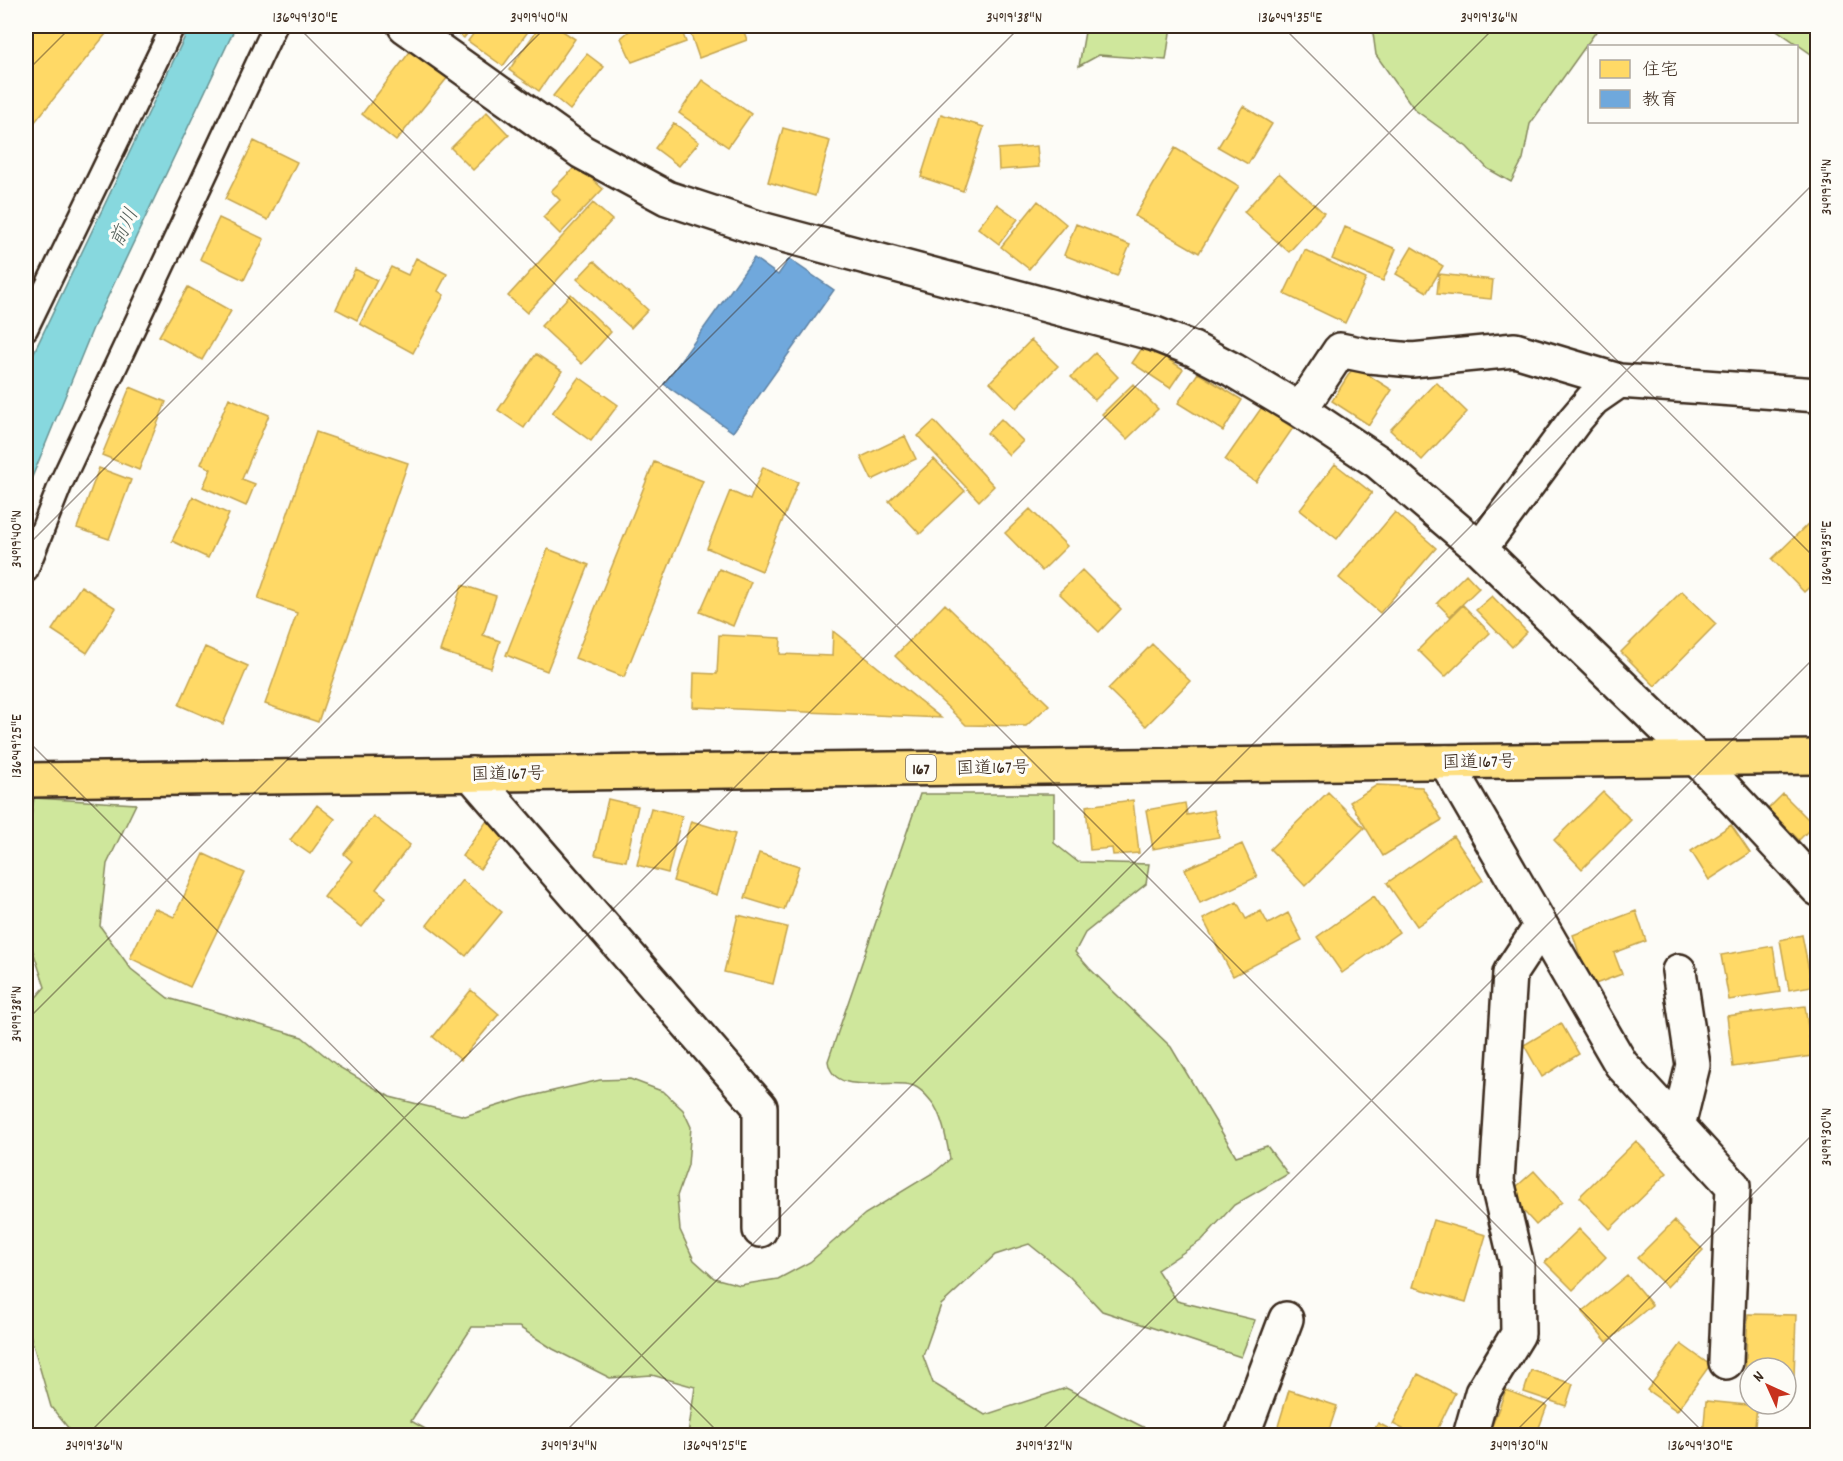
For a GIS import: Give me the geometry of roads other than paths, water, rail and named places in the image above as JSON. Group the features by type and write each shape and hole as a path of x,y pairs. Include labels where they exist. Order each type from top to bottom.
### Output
{"highway":[{"name":"国道167号","path":"26,780 1818,757"}],"street":[{"path":"405,26 582,152 668,198 761,229 1155,334 1193,349 1300,410 1378,462 1480,549 1697,759 1818,889"},
{"path":"1300,410 1340,350 1370,356 1412,360 1515,350 1619,381 1818,395"},
{"path":"1480,549 1575,420 1593,399 1619,381"},
{"path":"1446,762 1621,1064 1733,1186 1726,1362"},
{"path":"471,774 760,1107 760,1230"},
{"path":"1470,1436 1482,1393 1518,1334 1517,1265 1497,1182 1510,973 1541,926"},
{"path":"1678,1126 1693,1065 1679,971"},
{"path":"1242,1436 1286,1319"}],"lane":[{"path":"26,329 173,26"},
{"path":"26,571 61,483 275,26"}],"water":[{"name":"前川","path":"190,26 236,26 93,328 26,492 26,369"}]}
